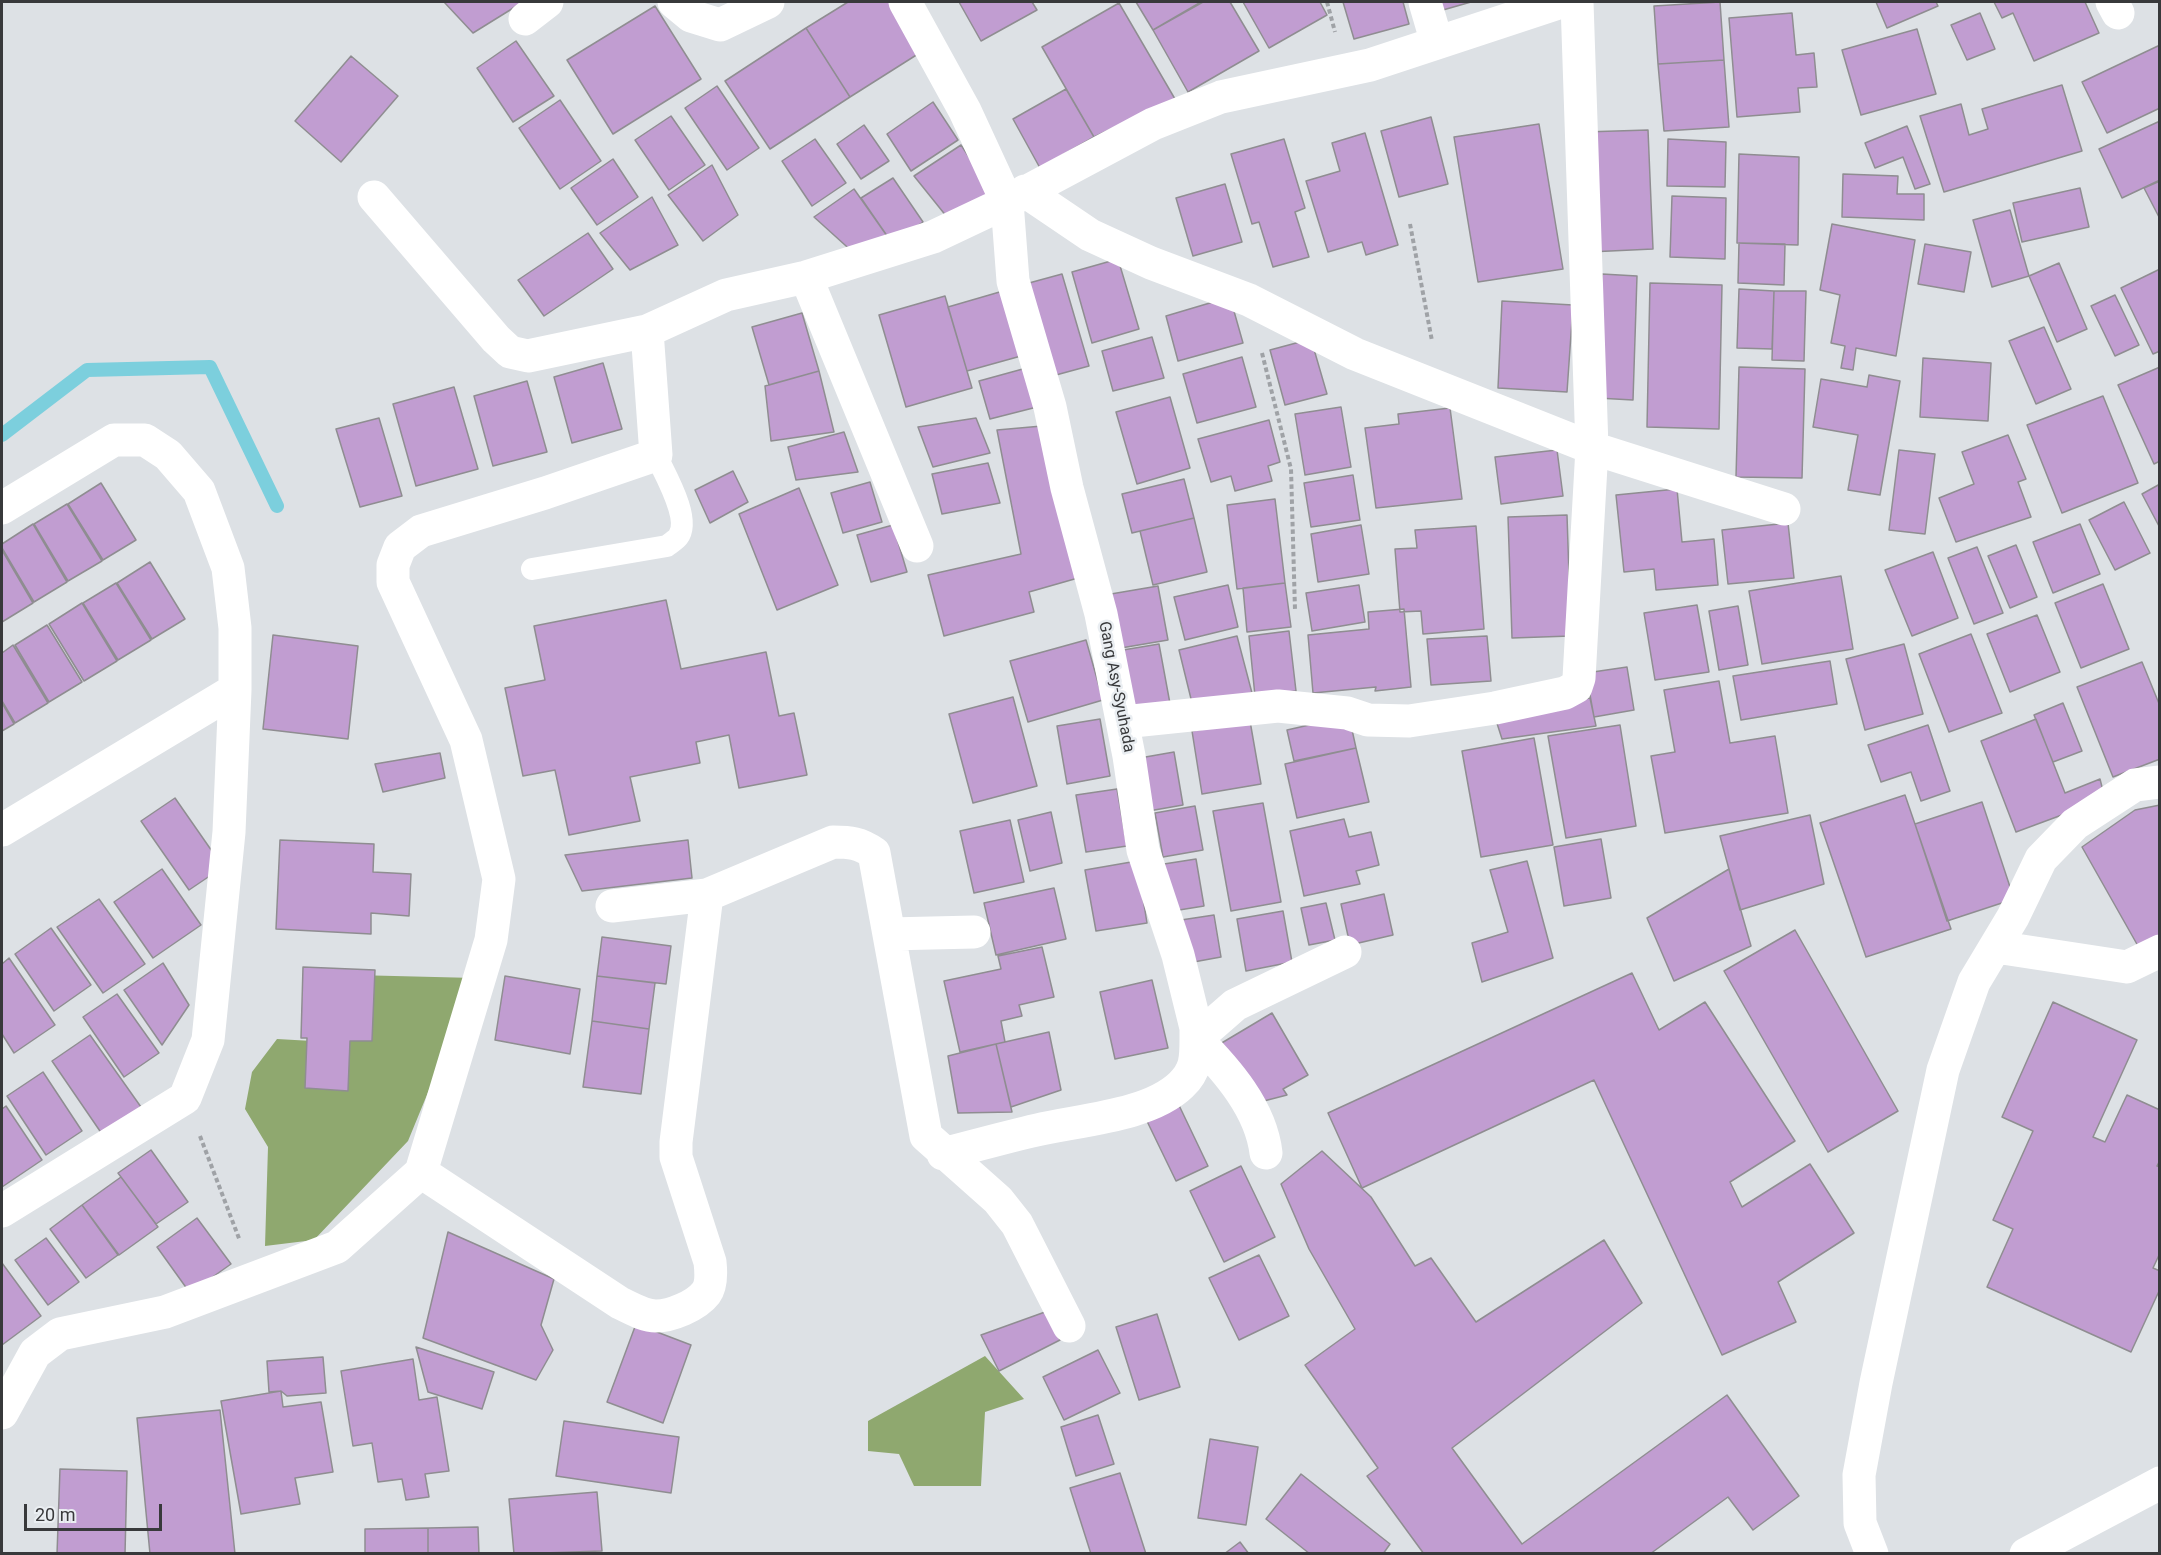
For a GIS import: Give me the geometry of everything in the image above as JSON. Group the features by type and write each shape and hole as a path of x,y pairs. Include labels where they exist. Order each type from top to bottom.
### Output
{"street":[{"path":"674,2 691,16 720,25 768,2"},
{"path":"905,2 965,111 1016,196 1090,235 1151,263 1249,300 1355,354 1592,448 1784,509"},
{"path":"1425,2 1437,43"},
{"path":"374,197 496,339 510,352 528,356 646,332 726,295 806,277 933,237 1153,124 1221,97 1370,64 1561,2"},
{"path":"1123,722 1278,706 1347,713 1368,720 1409,721 1495,708 1572,690 1579,678 1592,448 1577,2"},
{"name":"Gang Asy-Syuhada","path":"943,1154 1039,1130 1112,1117 1170,1095 1183,1084 1196,1065 1196,1039 1178,955 1143,850 1123,722 1101,614 1067,488 1050,407 1013,281 1016,196"},
{"path":"806,277 917,546"},
{"path":"2,1413 35,1353 60,1334 165,1312 337,1247 421,1172 490,940 499,879 466,740 393,582 393,565 400,547 421,531 545,493 656,455 646,332"},
{"path":"2,508 114,440 145,440 168,455 199,491 228,568 235,628 235,690 229,832 208,1040 185,1098 2,1211"},
{"path":"2,830 235,690"},
{"path":"1872,1554 1860,1523 1859,1475 1876,1383 1943,1070 1974,982 2013,917 2041,859 2075,824 2135,785 2160,782"},
{"path":"612,906 707,895 833,842 863,845 874,853 926,1136 943,1154 998,1200 1017,1224 1069,1326"},
{"path":"421,1172 628,1307 655,1316 683,1308 706,1293 711,1275 710,1262 676,1157 676,1142 707,895"},
{"path":"890,934 974,932"},
{"path":"1996,947 2127,967 2160,951"},
{"path":"1266,1154 1264,1134 1229,1072 1196,1039 1235,1005 1345,952"},
{"path":"2026,1554 2160,1483"}],"lane":[{"path":"532,569 667,546 679,536 683,521 673,489 656,455"}],"path":[{"path":"1410,224 1440,388"},
{"path":"1249,300 1292,469 1295,610"},
{"path":"185,1098 255,1279"}],"green space":[{"path":"354,975 475,978 408,1141 314,1240 265,1246 268,1147 245,1109 252,1072 277,1039 330,1042"},
{"path":"985,1356 1024,1399 985,1412 981,1486 914,1486 899,1454 868,1451 868,1421"}],"building":[{"path":"444,2 523,2 473,33"},
{"path":"848,2 900,2 929,47 850,97 806,28"},
{"path":"959,2 1032,2 1037,10 981,41"},
{"path":"1136,2 1201,2 1153,30"},
{"path":"1203,2 1230,2 1259,51 1188,92 1153,30"},
{"path":"1243,2 1320,2 1327,15 1269,48"},
{"path":"1343,2 1403,2 1409,24 1354,39"},
{"path":"1440,2 1471,2 1443,10"},
{"path":"1720,2 1724,60 1658,64 1654,6"},
{"path":"1876,2 1936,2 1938,6 1887,28"},
{"path":"1994,2 2085,2 2099,33 2034,61 2013,13 2002,18"},
{"path":"1119,3 1175,99 1094,137 1042,47"},
{"path":"655,6 701,79 613,134 567,60"},
{"path":"1792,13 1796,55 1814,53 1817,87 1798,88 1800,112 1737,117 1729,18"},
{"path":"1980,13 1995,49 1967,60 1951,25"},
{"path":"806,28 850,97 770,149 725,81"},
{"path":"1917,29 1936,94 1861,115 1842,50"},
{"path":"516,41 554,96 513,122 477,68"},
{"path":"2160,45 2160,108 2107,133 2082,82"},
{"path":"351,56 398,96 341,162 295,121"},
{"path":"1724,60 1729,127 1664,131 1658,64"},
{"path":"2062,85 2082,151 1944,192 1920,116 1961,104 1969,135 1988,129 1982,109"},
{"path":"717,86 759,148 727,170 685,108"},
{"path":"1066,89 1094,137 1040,168 1013,119"},
{"path":"560,100 601,161 560,189 519,128"},
{"path":"933,102 958,140 911,171 887,134"},
{"path":"671,116 705,165 669,190 635,140"},
{"path":"1431,117 1448,184 1399,197 1381,131"},
{"path":"2160,121 2160,180 2122,198 2099,149"},
{"path":"1539,124 1563,269 1478,282 1454,137"},
{"path":"864,125 889,161 861,179 837,144"},
{"path":"1907,126 1930,184 1915,189 1903,157 1875,168 1865,143"},
{"path":"1648,130 1653,249 1589,252 1584,132"},
{"path":"1365,133 1398,245 1366,255 1362,242 1328,252 1306,181 1340,171 1332,143"},
{"path":"815,139 846,183 812,206 782,161"},
{"path":"1284,139 1305,208 1295,212 1309,257 1273,267 1259,222 1252,224 1231,154"},
{"path":"1668,139 1726,142 1725,187 1667,186"},
{"path":"961,145 997,199 951,222 914,176"},
{"path":"1739,154 1799,157 1798,245 1737,243"},
{"path":"613,159 638,197 597,225 571,188"},
{"path":"712,165 738,215 703,241 668,195"},
{"path":"1843,174 1898,176 1897,194 1924,194 1924,220 1842,217"},
{"path":"893,178 923,222 892,243 861,198"},
{"path":"2160,181 2160,219 2144,188"},
{"path":"1225,184 1242,242 1193,256 1176,198"},
{"path":"2080,188 2089,227 2022,242 2013,203"},
{"path":"854,189 892,243 856,255 814,217"},
{"path":"1672,196 1726,198 1725,259 1670,257"},
{"path":"652,197 678,245 630,270 600,233"},
{"path":"2010,210 2029,276 1992,287 1973,220"},
{"path":"1832,224 1915,240 1896,356 1856,348 1853,370 1841,368 1845,346 1831,343 1840,295 1820,290"},
{"path":"588,233 613,269 544,316 518,280"},
{"path":"1739,243 1785,244 1784,285 1738,283"},
{"path":"1925,244 1971,252 1964,292 1918,284"},
{"path":"1118,259 1139,329 1092,343 1072,272"},
{"path":"2059,263 2087,329 2057,342 2029,276"},
{"path":"2160,269 2160,351 2153,354 2121,288"},
{"path":"1062,274 1089,366 1045,378 1018,286"},
{"path":"1602,274 1637,276 1633,400 1597,398"},
{"path":"1650,283 1722,285 1719,429 1647,427"},
{"path":"1739,289 1774,291 1772,349 1737,348"},
{"path":"1003,291 1021,356 967,371 948,307"},
{"path":"1774,291 1806,291 1804,361 1772,360"},
{"path":"2115,295 2139,345 2115,356 2091,306"},
{"path":"945,296 972,388 906,407 879,315"},
{"path":"1230,297 1243,343 1178,361 1166,316"},
{"path":"1502,301 1573,305 1567,392 1498,388"},
{"path":"802,313 819,371 769,385 752,327"},
{"path":"2044,327 2071,389 2036,404 2009,341"},
{"path":"1152,337 1164,378 1113,391 1102,351"},
{"path":"1311,339 1327,394 1285,405 1270,350"},
{"path":"1242,357 1256,407 1197,423 1183,374"},
{"path":"1923,358 1991,363 1988,421 1920,417"},
{"path":"603,363 622,429 572,443 554,377"},
{"path":"1030,367 1041,406 990,419 979,381"},
{"path":"1739,367 1805,369 1802,478 1736,477"},
{"path":"2160,367 2160,461 2154,464 2118,385"},
{"path":"819,371 834,432 771,441 765,386"},
{"path":"1869,375 1900,381 1880,495 1848,490 1858,435 1813,427 1821,379 1867,387"},
{"path":"527,381 547,452 493,466 474,396"},
{"path":"454,387 478,469 416,486 393,404"},
{"path":"2103,396 2138,483 2062,513 2027,425"},
{"path":"1170,397 1190,468 1137,484 1116,412"},
{"path":"1341,407 1351,467 1305,475 1295,414"},
{"path":"1450,408 1462,499 1376,508 1365,428 1399,424 1398,414"},
{"path":"379,418 402,496 360,507 336,429"},
{"path":"976,418 990,453 933,467 918,427"},
{"path":"1269,420 1280,462 1268,466 1272,481 1235,491 1231,476 1211,482 1198,439"},
{"path":"1042,426 1078,578 1029,592 1034,612 944,636 928,575 1021,554 997,430"},
{"path":"844,432 858,472 796,480 788,447"},
{"path":"2008,435 2026,479 2018,482 2031,517 1956,542 1939,498 1974,484 1962,452"},
{"path":"1557,450 1563,496 1501,504 1495,457"},
{"path":"1899,450 1935,454 1925,534 1889,530"},
{"path":"988,463 1000,503 942,514 932,474"},
{"path":"733,471 748,502 710,523 695,490"},
{"path":"1353,475 1360,520 1311,527 1304,483"},
{"path":"1184,479 1194,518 1132,533 1122,494"},
{"path":"870,482 882,522 843,533 831,493"},
{"path":"101,483 136,540 103,560 68,504"},
{"path":"2160,484 2160,528 2142,494"},
{"path":"799,488 838,585 777,610 739,514"},
{"path":"1677,489 1682,542 1714,539 1718,585 1656,590 1654,569 1624,572 1616,495"},
{"path":"1275,499 1285,583 1237,589 1227,505"},
{"path":"2124,502 2150,553 2115,570 2089,520"},
{"path":"67,504 102,561 68,581 34,524"},
{"path":"1567,515 1571,636 1512,638 1508,517"},
{"path":"1194,518 1207,572 1153,585 1140,531"},
{"path":"1788,523 1794,578 1728,584 1722,530"},
{"path":"33,524 67,582 34,602 2,548 2,544"},
{"path":"2080,524 2100,574 2053,593 2033,542"},
{"path":"893,525 907,572 871,582 857,535"},
{"path":"1361,525 1369,574 1318,582 1311,534"},
{"path":"1476,526 1484,629 1423,634 1421,611 1400,612 1395,549 1417,548 1415,530"},
{"path":"2016,545 2037,597 2010,608 1988,556"},
{"path":"1977,547 2003,613 1974,624 1948,558"},
{"path":"2,550 33,603 2,622"},
{"path":"1933,552 1958,618 1912,636 1885,570"},
{"path":"150,562 185,619 152,639 117,583"},
{"path":"1841,576 1853,649 1762,664 1749,591"},
{"path":"116,583 151,640 118,660 83,603"},
{"path":"1285,583 1291,627 1247,632 1243,588"},
{"path":"2103,584 2129,649 2081,668 2055,603"},
{"path":"1228,585 1238,627 1185,640 1174,597"},
{"path":"1359,585 1365,622 1312,631 1306,593"},
{"path":"1158,586 1168,640 1115,649 1105,595"},
{"path":"666,600 681,669 766,652 779,716 794,713 807,775 739,788 729,735 696,742 700,763 630,777 640,821 569,835 555,770 523,776 505,688 545,680 534,626"},
{"path":"82,603 117,661 84,681 49,624"},
{"path":"1697,605 1709,672 1655,680 1644,613"},
{"path":"1738,606 1748,665 1719,670 1709,611"},
{"path":"1404,609 1411,687 1375,691 1376,687 1313,693 1308,635 1369,629 1368,612"},
{"path":"2037,615 2060,672 2010,692 1987,634"},
{"path":"47,625 82,682 49,702 15,645"},
{"path":"1289,631 1296,691 1255,696 1249,636"},
{"path":"1971,634 2002,713 1949,732 1919,654"},
{"path":"273,635 358,646 348,739 263,729"},
{"path":"1237,636 1252,693 1193,707 1179,650"},
{"path":"1487,636 1491,681 1431,685 1427,639"},
{"path":"1086,640 1103,700 1028,722 1010,661"},
{"path":"1159,644 1171,709 1128,716 1117,651"},
{"path":"1904,644 1923,714 1865,730 1846,659"},
{"path":"13,645 48,703 15,723 2,701 2,653"},
{"path":"1830,661 1837,704 1741,720 1733,676"},
{"path":"2142,662 2160,706 2160,759 2113,777 2077,687"},
{"path":"1627,667 1634,710 1594,717 1586,673"},
{"path":"1719,681 1730,743 1775,736 1788,813 1665,833 1651,756 1675,752 1664,690"},
{"path":"1013,697 1037,786 973,803 949,714"},
{"path":"1590,698 1596,726 1502,739 1494,714"},
{"path":"2,703 14,724 2,731"},
{"path":"2063,703 2082,751 2053,762 2034,715"},
{"path":"1349,716 1356,748 1294,761 1287,730"},
{"path":"1100,719 1110,776 1067,784 1057,726"},
{"path":"2036,719 2065,793 2100,779 2105,799 2016,832 1981,741"},
{"path":"1250,721 1261,784 1202,794 1192,731"},
{"path":"1620,725 1636,826 1566,838 1548,736"},
{"path":"1928,725 1950,791 1921,801 1911,772 1881,782 1868,745"},
{"path":"1534,738 1553,845 1481,857 1462,751"},
{"path":"1356,748 1369,802 1297,818 1285,764"},
{"path":"1174,752 1183,805 1143,812 1134,759"},
{"path":"440,753 445,778 383,792 375,764"},
{"path":"1117,789 1127,846 1086,852 1076,795"},
{"path":"1905,795 1951,929 1866,957 1820,823"},
{"path":"175,798 223,867 189,890 141,821"},
{"path":"1982,802 2014,899 1947,921 1915,824"},
{"path":"1263,803 1281,902 1231,911 1213,811"},
{"path":"2160,805 2160,936 2138,946 2082,847 2135,810"},
{"path":"1195,806 1203,850 1163,857 1155,813"},
{"path":"1051,812 1062,863 1030,871 1018,820"},
{"path":"1810,815 1824,884 1740,910 1720,836"},
{"path":"1344,819 1349,837 1371,832 1379,865 1356,871 1360,884 1304,896 1290,831"},
{"path":"1010,820 1024,882 974,893 960,831"},
{"path":"1601,839 1611,898 1564,906 1554,847"},
{"path":"280,840 374,844 373,872 411,874 409,916 371,913 371,934 276,929"},
{"path":"688,840 692,878 582,891 565,855"},
{"path":"1196,859 1204,906 1173,911 1164,864"},
{"path":"1137,861 1147,923 1096,931 1085,870"},
{"path":"1527,861 1553,958 1482,982 1472,943 1508,932 1490,870"},
{"path":"162,869 201,925 153,958 114,902"},
{"path":"1729,869 1751,946 1674,981 1647,918"},
{"path":"1054,888 1066,939 996,955 984,903"},
{"path":"1384,894 1393,935 1350,945 1341,904"},
{"path":"99,899 145,964 103,993 57,927"},
{"path":"1326,903 1335,940 1309,945 1301,908"},
{"path":"1283,911 1292,962 1246,971 1237,919"},
{"path":"1214,915 1221,957 1188,963 1181,920"},
{"path":"51,928 91,985 54,1011 15,954"},
{"path":"1795,930 1898,1111 1828,1152 1724,971"},
{"path":"602,937 671,946 666,984 597,976"},
{"path":"1042,947 1054,997 1019,1005 1022,1016 1001,1021 1005,1042 960,1052 944,981 1001,969 998,956"},
{"path":"9,958 55,1025 14,1053 2,1034 2,964"},
{"path":"163,963 189,1005 162,1045 124,990"},
{"path":"303,967 375,970 372,1041 350,1041 348,1091 305,1088 307,1038 301,1038"},
{"path":"1632,973 1659,1030 1705,1002 1795,1141 1730,1182 1742,1207 1810,1164 1854,1233 1778,1282 1796,1322 1722,1355 1594,1080 1362,1188 1328,1113"},
{"path":"505,976 580,989 570,1054 495,1040"},
{"path":"597,976 655,983 649,1029 592,1021"},
{"path":"1152,980 1168,1048 1115,1059 1100,992"},
{"path":"117,994 159,1053 124,1077 83,1017"},
{"path":"2053,1002 2137,1040 2093,1137 2105,1142 2127,1095 2160,1110 2160,1160 2157,1166 2160,1167 2160,1253 2153,1268 2160,1271 2160,1289 2131,1352 1987,1287 2013,1229 1993,1220 2033,1131 2002,1117"},
{"path":"1272,1013 1308,1075 1283,1089 1287,1095 1260,1102 1220,1044"},
{"path":"592,1021 649,1029 641,1094 583,1087"},
{"path":"1049,1032 1061,1090 1011,1107 996,1044"},
{"path":"90,1035 141,1107 102,1134 52,1061"},
{"path":"996,1044 1012,1112 958,1113 948,1056"},
{"path":"43,1072 82,1131 46,1155 7,1096"},
{"path":"1176,1099 1208,1166 1176,1181 1144,1115"},
{"path":"6,1106 42,1160 2,1187 2,1109"},
{"path":"151,1150 188,1202 156,1224 118,1173"},
{"path":"1322,1151 1371,1197 1415,1266 1431,1258 1476,1322 1604,1240 1642,1303 1452,1448 1522,1544 1727,1395 1799,1496 1753,1530 1728,1497 1650,1554 1424,1554 1367,1476 1378,1468 1305,1365 1355,1329 1309,1249 1281,1184"},
{"path":"1241,1166 1275,1237 1224,1262 1190,1191"},
{"path":"121,1177 158,1227 119,1255 82,1205"},
{"path":"82,1205 118,1255 86,1278 50,1229"},
{"path":"197,1218 231,1264 190,1293 157,1247"},
{"path":"448,1232 554,1279 541,1325 553,1350 536,1380 423,1338"},
{"path":"46,1238 79,1282 48,1305 15,1260"},
{"path":"1259,1255 1289,1316 1239,1340 1209,1278"},
{"path":"2,1263 41,1316 2,1345"},
{"path":"1045,1312 1060,1340 999,1371 981,1335"},
{"path":"1157,1314 1180,1387 1139,1400 1116,1327"},
{"path":"636,1324 691,1345 663,1423 607,1402"},
{"path":"416,1347 494,1372 482,1409 428,1392"},
{"path":"1098,1350 1120,1393 1064,1420 1043,1377"},
{"path":"323,1357 326,1393 287,1396 281,1391 269,1392 267,1361"},
{"path":"413,1359 419,1400 437,1397 449,1471 425,1474 429,1497 406,1500 402,1479 378,1482 372,1443 353,1446 341,1371"},
{"path":"281,1391 283,1407 321,1402 333,1472 295,1478 300,1504 241,1514 221,1401"},
{"path":"220,1410 235,1554 150,1554 137,1418"},
{"path":"1098,1415 1114,1464 1076,1476 1061,1427"},
{"path":"564,1421 679,1437 671,1493 556,1476"},
{"path":"1210,1439 1258,1447 1246,1525 1198,1518"},
{"path":"60,1469 127,1471 125,1554 57,1554"},
{"path":"1120,1473 1146,1554 1091,1554 1070,1488"},
{"path":"1301,1474 1390,1544 1383,1554 1310,1554 1266,1519"},
{"path":"597,1492 602,1551 514,1554 509,1499"},
{"path":"478,1527 479,1554 428,1554 428,1528"},
{"path":"428,1528 428,1554 365,1554 365,1529"},
{"path":"1240,1542 1249,1554 1224,1554"}],"waterway":[{"path":"2,435 87,370 210,367 277,506"}]}
